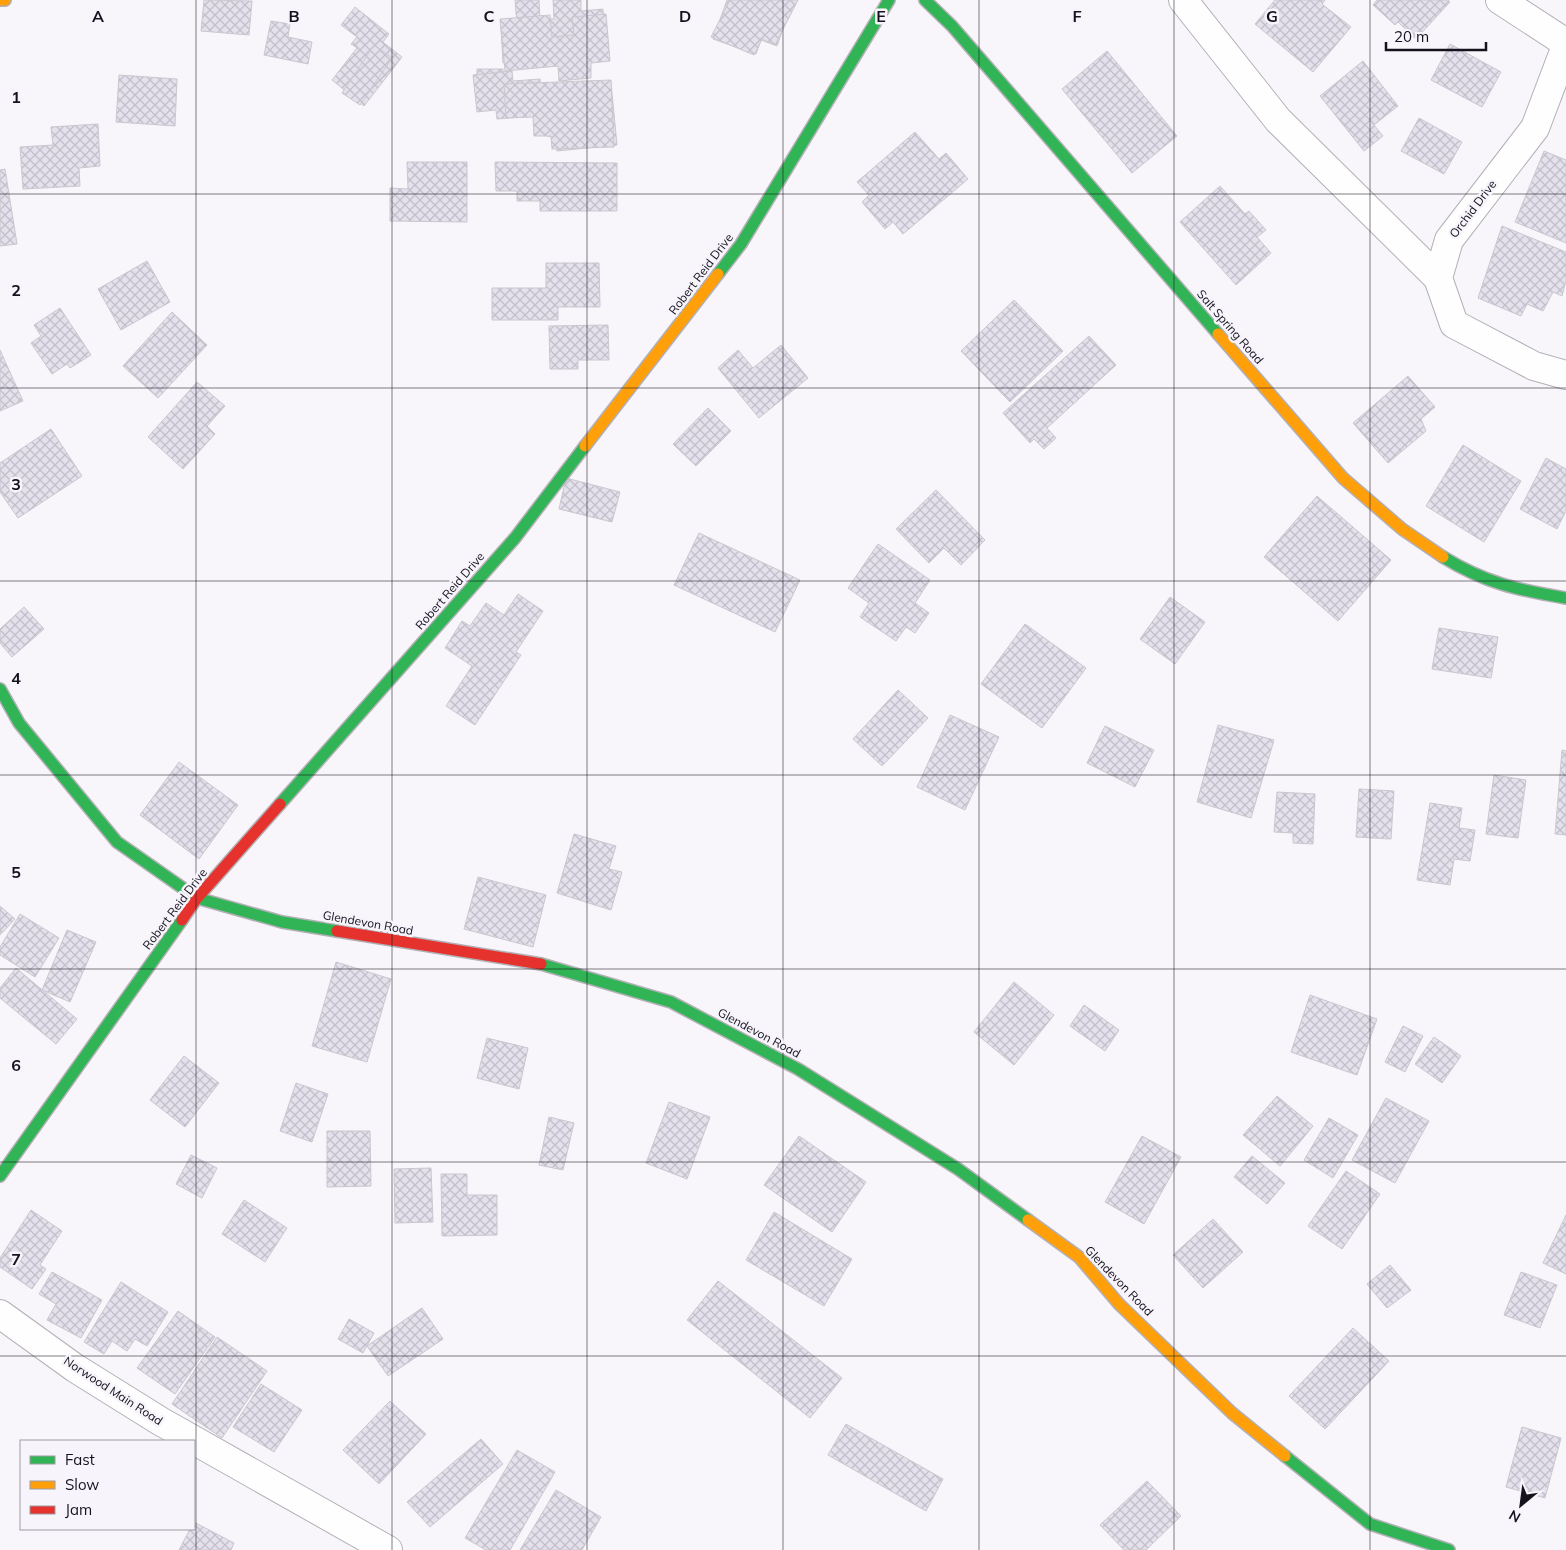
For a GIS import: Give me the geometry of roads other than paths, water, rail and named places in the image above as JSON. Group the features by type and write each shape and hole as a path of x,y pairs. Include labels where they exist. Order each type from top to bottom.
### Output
{"street":[{"path":"0,0 5,0"},
{"name":"Robert Reid Drive","path":"0,1176 197,898 515,538 741,244 890,0"},
{"name":"Salt Spring Road","path":"925,0 952,26 1343,478 1394,525 1454,565 1516,590 1566,598"},
{"path":"1183,0 1278,120 1438,278 1454,324 1534,366 1566,375"},
{"path":"1500,0 1566,44"},
{"name":"Orchid Drive","path":"1438,278 1449,240 1535,128 1566,44"},
{"name":"Glendevon Road","path":"0,689 19,723 117,842 197,898 282,922 548,965 670,1002 798,1069 958,1169 1079,1257 1119,1304 1232,1413 1370,1524 1449,1550"},
{"name":"Norwood Main Road","path":"0,1314 75,1368 194,1440"},
{"name":"Norwood Main Road","path":"195,1441 388,1550"}]}
